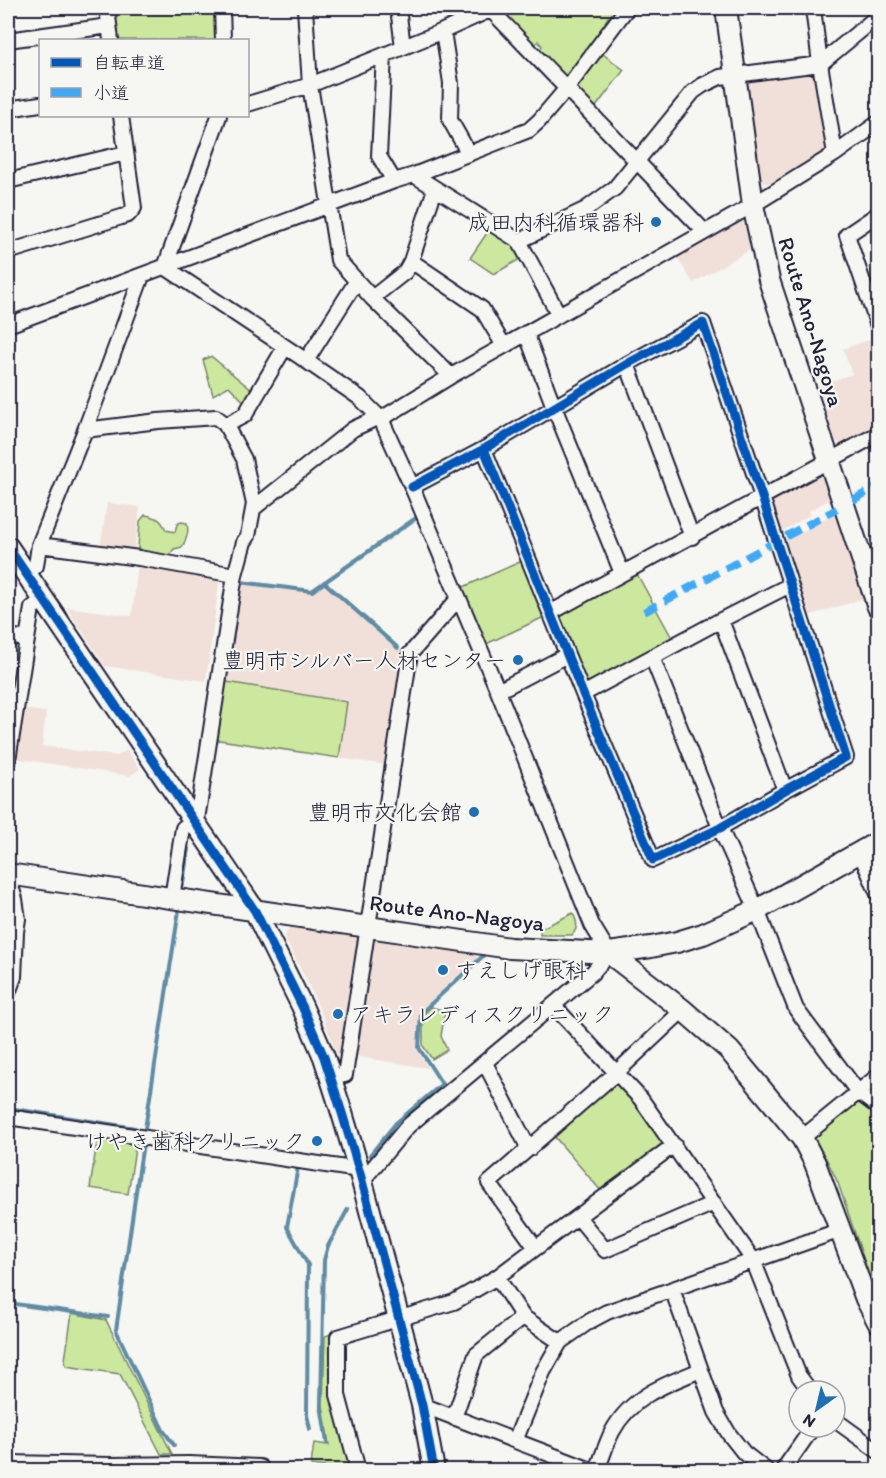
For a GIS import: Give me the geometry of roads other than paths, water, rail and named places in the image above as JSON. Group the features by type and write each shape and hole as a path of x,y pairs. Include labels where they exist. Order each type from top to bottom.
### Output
{"street":[{"path":"8,40 110,33 107,8"},
{"path":"222,8 223,39"},
{"path":"305,8 310,85 338,260 356,282 451,376"},
{"path":"398,8 403,47"},
{"path":"249,104 310,85 491,8 704,231"},
{"path":"8,325 414,175 529,130 567,88 627,8"},
{"name":"Route Ano-Nagoya","path":"726,8 753,205 769,280 879,607"},
{"path":"813,8 834,154"},
{"path":"519,241 586,209 615,188 693,92 720,77 820,64 879,16"},
{"path":"443,30 451,83 450,120 469,153"},
{"path":"384,55 379,156 394,181"},
{"path":"8,109 39,104"},
{"path":"8,252 128,215 134,208 121,117"},
{"path":"165,267 219,117"},
{"path":"254,508 353,429 380,418 753,205 879,123"},
{"path":"8,181 126,153"},
{"path":"414,175 519,241 559,315"},
{"path":"372,298 405,272 411,261 435,189"},
{"path":"879,214 847,235 879,326"},
{"path":"411,261 482,309 504,346"},
{"path":"165,267 360,398 380,418 498,691 592,925 609,953 683,1010 729,1050 802,1138 815,1163 866,1299 879,1322"},
{"path":"26,573 36,566 39,545 85,430 142,276"},
{"path":"306,361 356,282"},
{"path":"412,488 484,449 627,364 703,323 846,758 720,828 653,860 484,449"},
{"path":"526,333 622,573"},
{"path":"226,425 245,415 285,347"},
{"path":"627,364 692,537"},
{"path":"85,430 159,420 216,417 226,425 244,459 255,504 248,536 244,542 235,575 195,823"},
{"path":"550,613 879,434"},
{"path":"39,545 139,558 235,575"},
{"path":"8,547 255,911 302,1006 324,1057 360,1176 422,1405 434,1470"},
{"path":"583,694 790,585"},
{"path":"331,1078 345,1075 410,654 458,599"},
{"path":"8,760 32,608 43,600"},
{"path":"721,620 785,790"},
{"path":"8,636 27,639"},
{"path":"498,691 567,655"},
{"path":"652,657 720,828 757,910 796,1009 858,1092 879,1107"},
{"path":"172,898 183,828 195,823"},
{"name":"Route Ano-Nagoya","path":"8,875 510,948 609,953 677,942 703,934 757,910 879,842"},
{"path":"860,852 879,894"},
{"path":"8,875 18,919 14,976 8,993"},
{"path":"360,1176 408,1126 593,972 609,953"},
{"path":"553,1005 641,1099 753,1260 801,1379"},
{"path":"536,1248 489,1183 616,1073 683,1010"},
{"path":"485,1063 529,1149"},
{"path":"802,1138 879,1076"},
{"path":"8,1117 360,1176"},
{"path":"358,1470 338,1395 338,1337 454,1302 497,1277 674,1145"},
{"path":"578,1217 605,1250 714,1203"},
{"path":"515,1441 543,1372 560,1342 590,1321 607,1312 841,1230"},
{"path":"497,1277 523,1317 560,1342"},
{"path":"672,1289 716,1412 744,1453 766,1470"},
{"path":"454,1418 476,1355 523,1317"},
{"path":"597,1470 613,1431 633,1404 661,1386 701,1370"},
{"path":"422,1405 591,1470"},
{"path":"847,1428 879,1450"},
{"path":"783,1470 805,1439"},
{"path":"8,1466 111,1469 189,1467 259,1470"}],"waterway":[{"path":"240,582 312,591 416,518"},
{"path":"324,582 398,648"},
{"path":"183,883 188,849"},
{"path":"145,1129 179,910"},
{"path":"370,1155 396,1123 442,1084 419,1048 421,1013 483,956"},
{"path":"8,1108 135,1128"},
{"path":"143,1143 116,1330 163,1430 174,1445"},
{"path":"298,1167 287,1227 308,1265 307,1415 310,1429"},
{"path":"327,1443 321,1405 324,1260 328,1246 348,1209"},
{"path":"8,1303 108,1317"}],"place":[{"name":"成田内科循環器科","path":"656,222"},
{"name":"豊明市シルバー人材センター","path":"518,660"},
{"name":"豊明市文化会館","path":"474,812"},
{"name":"すえしげ眼科","path":"443,970"},
{"name":"アキラレディスクリニック","path":"338,1014"},
{"name":"けやき歯科クリニック","path":"317,1141"}]}
